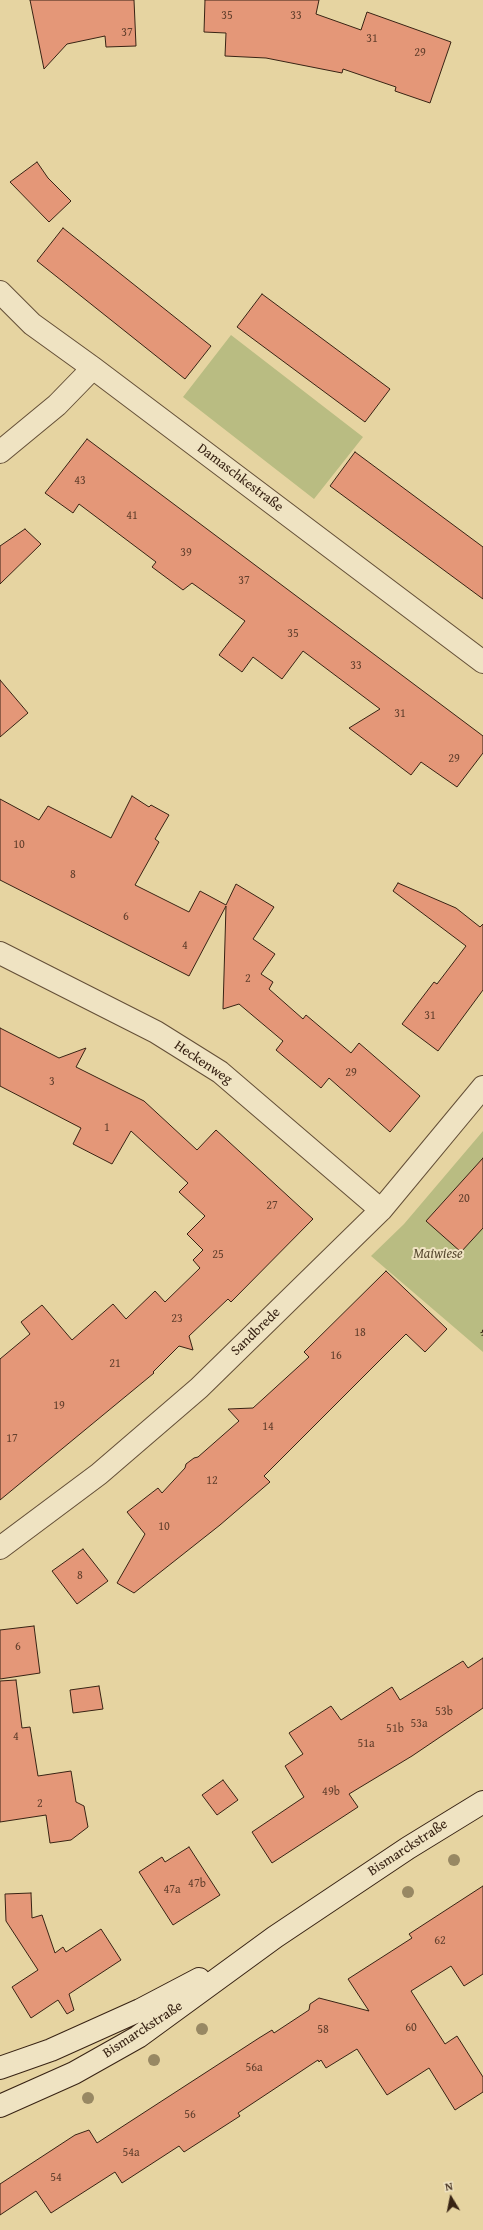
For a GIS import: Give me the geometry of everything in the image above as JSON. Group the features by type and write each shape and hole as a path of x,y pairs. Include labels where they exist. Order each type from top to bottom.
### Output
{"street":[{"name":"Damaschkestraße","path":"0,292 32,324 94,368 483,662"},
{"path":"0,452 57,405 94,368"},
{"name":"Heckenweg","path":"0,953 156,1032 220,1072 381,1210"},
{"name":"Sandbrede","path":"0,1548 99,1474 199,1388 381,1210 483,1087"},
{"name":"Bismarckstraße","path":"0,2106 74,2073 138,2037 275,1937 408,1848 483,1802"},
{"name":"Bismarckstraße","path":"0,2068 51,2050 140,2010 275,1937"}],"path":[{"path":"483,1331 481,1331 483,1336"}],"green space":[{"path":"231,335 363,437 314,499 183,397"},
{"name":"Maiwiese","path":"483,1131 483,1352 371,1256 404,1224"}],"building":[{"path":"30,0 134,0 136,46 106,47 105,36 67,44 44,69"},
{"path":"205,0 319,0 316,14 361,30 367,12 451,42 430,103 395,91 396,87 343,69 342,73 266,58 225,56 226,33 204,32"},
{"path":"37,162 48,178 71,201 49,222 10,182"},
{"path":"63,228 211,346 185,379 37,261"},
{"path":"262,294 390,389 365,422 237,327"},
{"path":"87,439 483,736 483,753 457,787 421,762 411,775 349,728 380,709 303,651 282,679 253,657 242,672 219,655 245,621 192,583 183,590 152,567 156,562 79,504 73,513 45,493"},
{"path":"355,452 483,547 483,599 330,486"},
{"path":"25,529 41,544 0,584 0,546"},
{"path":"0,680 28,713 0,737"},
{"path":"132,796 149,807 151,805 169,815 155,839 159,842 135,885 189,912 200,891 226,905 236,884 274,907 253,939 275,954 261,974 273,982 269,989 303,1019 306,1015 351,1053 359,1043 420,1096 390,1132 329,1078 321,1088 276,1050 283,1041 239,1004 223,1009 226,906 189,976 0,880 0,799 39,820 48,806 111,838"},
{"path":"398,883 456,908 480,927 483,924 483,990 438,1051 402,1024 434,982 437,984 466,946 393,891"},
{"path":"0,1028 59,1058 86,1048 76,1067 144,1101 197,1150 216,1130 313,1219 231,1302 228,1299 189,1336 193,1350 179,1346 153,1372 154,1373 0,1500 0,1359 30,1334 21,1322 42,1305 72,1340 113,1304 126,1319 155,1291 165,1302 200,1268 193,1260 203,1250 187,1234 205,1216 179,1192 188,1183 131,1131 112,1164 73,1144 81,1128 0,1086"},
{"path":"483,1158 483,1228 461,1252 426,1221"},
{"path":"386,1271 447,1329 425,1352 406,1334 264,1476 270,1482 220,1525 134,1593 117,1583 145,1534 127,1512 158,1488 162,1493 185,1468 186,1464 198,1457 239,1421 228,1409 253,1408 309,1357 304,1352"},
{"path":"83,1549 108,1581 77,1604 52,1571"},
{"path":"34,1626 40,1673 0,1679 0,1630"},
{"path":"483,1658 483,1708 412,1756 349,1794 358,1807 272,1863 252,1832 304,1797 285,1766 303,1754 289,1733 331,1706 341,1720 392,1687 400,1700 463,1661 468,1668"},
{"path":"16,1680 22,1728 30,1727 38,1776 71,1771 76,1802 84,1806 88,1827 71,1840 50,1843 46,1815 0,1822 0,1681"},
{"path":"99,1686 103,1709 73,1713 70,1690"},
{"path":"223,1780 238,1800 217,1815 202,1795"},
{"path":"189,1847 220,1895 173,1925 139,1872 162,1857 165,1862"},
{"path":"483,1886 483,1974 464,1986 451,1966 411,1991 445,2044 457,2036 483,2077 483,2092 455,2110 429,2068 387,2095 357,2049 326,2068 321,2060 319,2062 318,2060 238,2113 240,2116 184,2152 179,2146 122,2183 115,2172 51,2213 36,2191 0,2215 0,2184 75,2135 89,2130 97,2143 259,2038 272,2030 274,2033 309,2010 310,2004 319,1998 369,2011 348,1979 412,1938 409,1934"},
{"path":"31,1893 32,1918 42,1915 55,1953 63,1947 66,1952 101,1929 121,1960 69,1994 74,2010 67,2014 58,2000 31,2018 12,1987 38,1970 6,1921 5,1894"}]}
